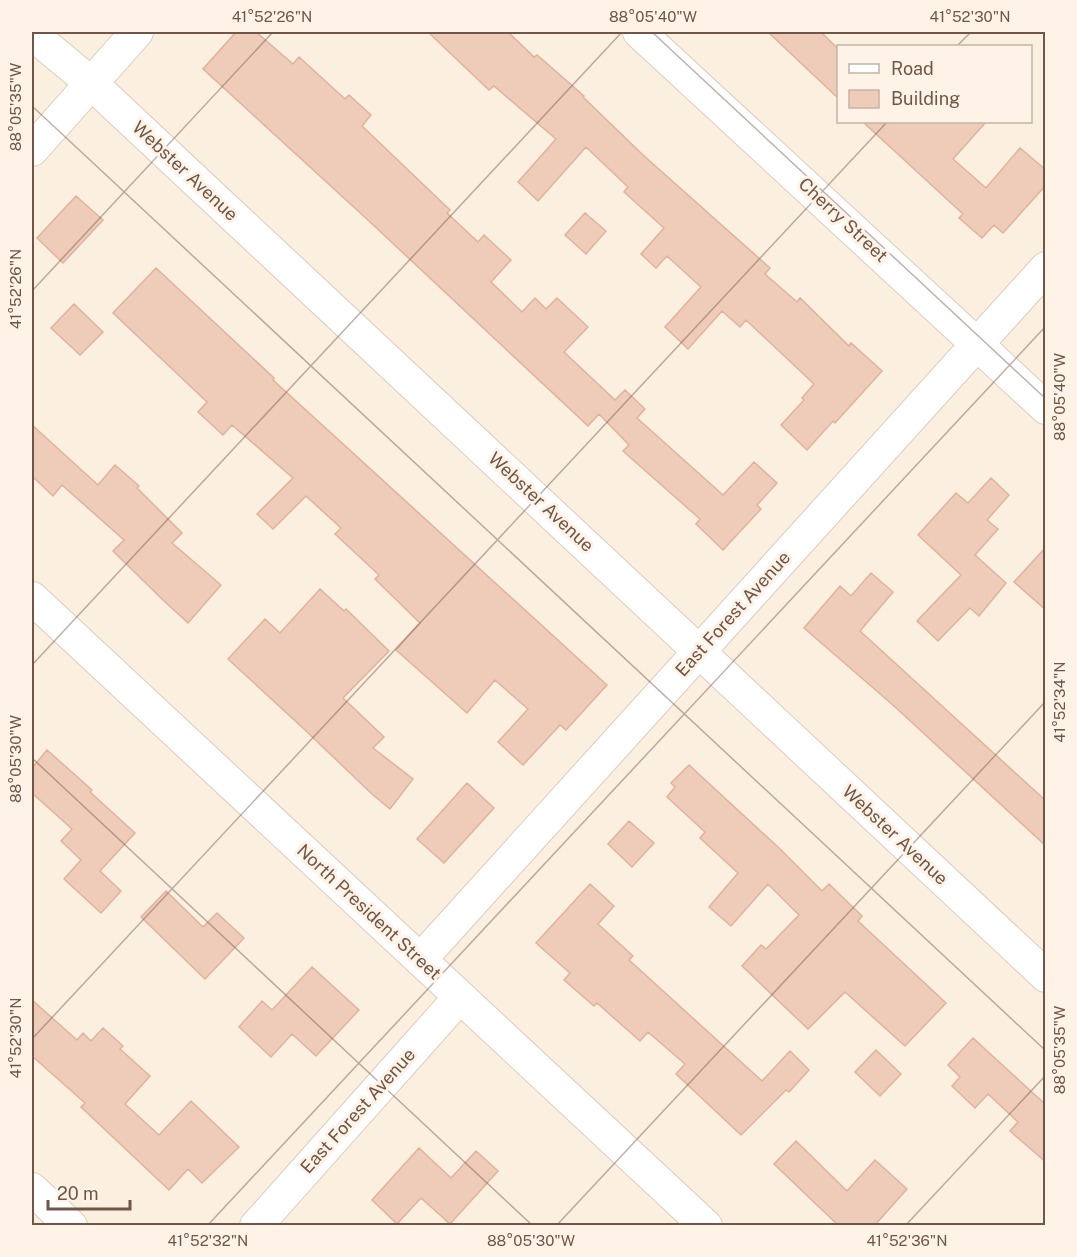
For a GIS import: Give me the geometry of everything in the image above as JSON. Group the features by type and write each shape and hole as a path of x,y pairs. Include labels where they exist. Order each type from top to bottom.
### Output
{"street":[{"path":"32,150 137,32"},
{"name":"Cherry Street","path":"639,32 1046,408"},
{"name":"Webster Avenue","path":"32,33 91,83 1046,976"},
{"name":"East Forest Avenue","path":"420,960 1046,268"},
{"name":"North President Street","path":"32,598 706,1226"},
{"name":"East Forest Avenue","path":"256,1226 460,997"},
{"path":"32,1189 71,1226"}],"building":[{"path":"236,32 256,32 293,64 299,57 345,99 349,95 371,115 362,126 450,210 447,213 478,242 484,235 511,260 491,282 522,312 535,298 546,309 557,298 588,327 564,352 615,400 625,390 645,409 637,418 723,495 754,462 777,483 757,505 761,509 723,550 696,524 700,519 623,451 629,445 599,414 588,426 203,69"},
{"path":"428,32 508,32 534,57 537,55 584,96 643,155 770,268 765,274 797,302 800,298 849,346 851,343 882,371 807,450 781,425 804,400 802,398 814,384 746,320 740,327 722,311 688,349 665,327 701,287 667,256 656,268 641,254 664,228 624,192 628,187 586,147 538,201 518,182 556,139 494,86 489,90"},
{"path":"768,32 821,32 837,48 837,97"},
{"path":"864,123 985,123 953,159 986,188 1020,148 1046,170 1046,185 1003,233 994,225 982,238 959,218 963,214"},
{"path":"76,196 103,220 63,263 37,238"},
{"path":"585,213 606,231 586,254 565,235"},
{"path":"156,268 274,378 273,380 607,685 566,730 560,725 523,765 498,742 528,709 495,680 467,713 396,650 420,623 375,579 379,575 335,534 341,528 306,496 273,529 257,514 293,478 232,425 223,435 198,412 207,402 113,313"},
{"path":"74,304 103,332 80,355 51,328"},
{"path":"32,425 98,485 115,465 139,486 137,488 182,533 172,543 221,585 188,623 113,551 124,540 62,485 53,496 32,476"},
{"path":"991,478 1009,495 987,520 998,529 975,555 1006,583 979,616 970,608 938,641 917,621 961,575 918,535 956,493 968,503"},
{"path":"1046,547 1046,610 1014,582"},
{"path":"871,573 893,592 860,631 1046,801 1046,846 894,706 804,628 840,586 851,596"},
{"path":"320,589 344,611 346,609 389,651 343,698 384,737 373,748 413,779 390,809 228,659 265,619 280,633"},
{"path":"47,750 135,833 100,871 121,891 101,913 64,879 81,860 61,841 72,829 32,793 32,768"},
{"path":"689,765 822,891 829,884 862,916 858,921 946,1003 905,1046 845,992 808,1029 742,966 761,945 766,949 799,915 768,884 731,926 709,907 738,873 700,838 705,832 667,797 675,787 671,783"},
{"path":"467,783 494,808 444,863 417,839"},
{"path":"629,821 654,843 632,867 608,844"},
{"path":"590,884 614,906 598,924 633,956 629,960 762,1081 790,1051 809,1070 789,1092 786,1090 741,1135 676,1074 685,1064 648,1032 640,1041 597,1003 594,1006 564,980 570,973 536,943"},
{"path":"166,891 203,927 217,913 244,938 205,979 141,917"},
{"path":"312,967 359,1010 316,1056 292,1034 271,1057 239,1027 262,1001 272,1010"},
{"path":"32,1000 77,1040 83,1033 91,1041 103,1028 123,1046 120,1049 150,1076 125,1104 159,1135 191,1101 239,1147 202,1183 188,1169 169,1190 81,1107 85,1103 32,1056"},
{"path":"973,1038 1046,1105 1046,1162 1010,1131 1018,1122 988,1094 975,1108 952,1086 960,1077 948,1065"},
{"path":"876,1050 901,1074 880,1096 855,1072"},
{"path":"796,1141 847,1191 875,1160 907,1189 874,1226 839,1226 774,1164"},
{"path":"419,1148 451,1178 476,1151 498,1171 450,1224 421,1198 397,1224 372,1200"}]}
